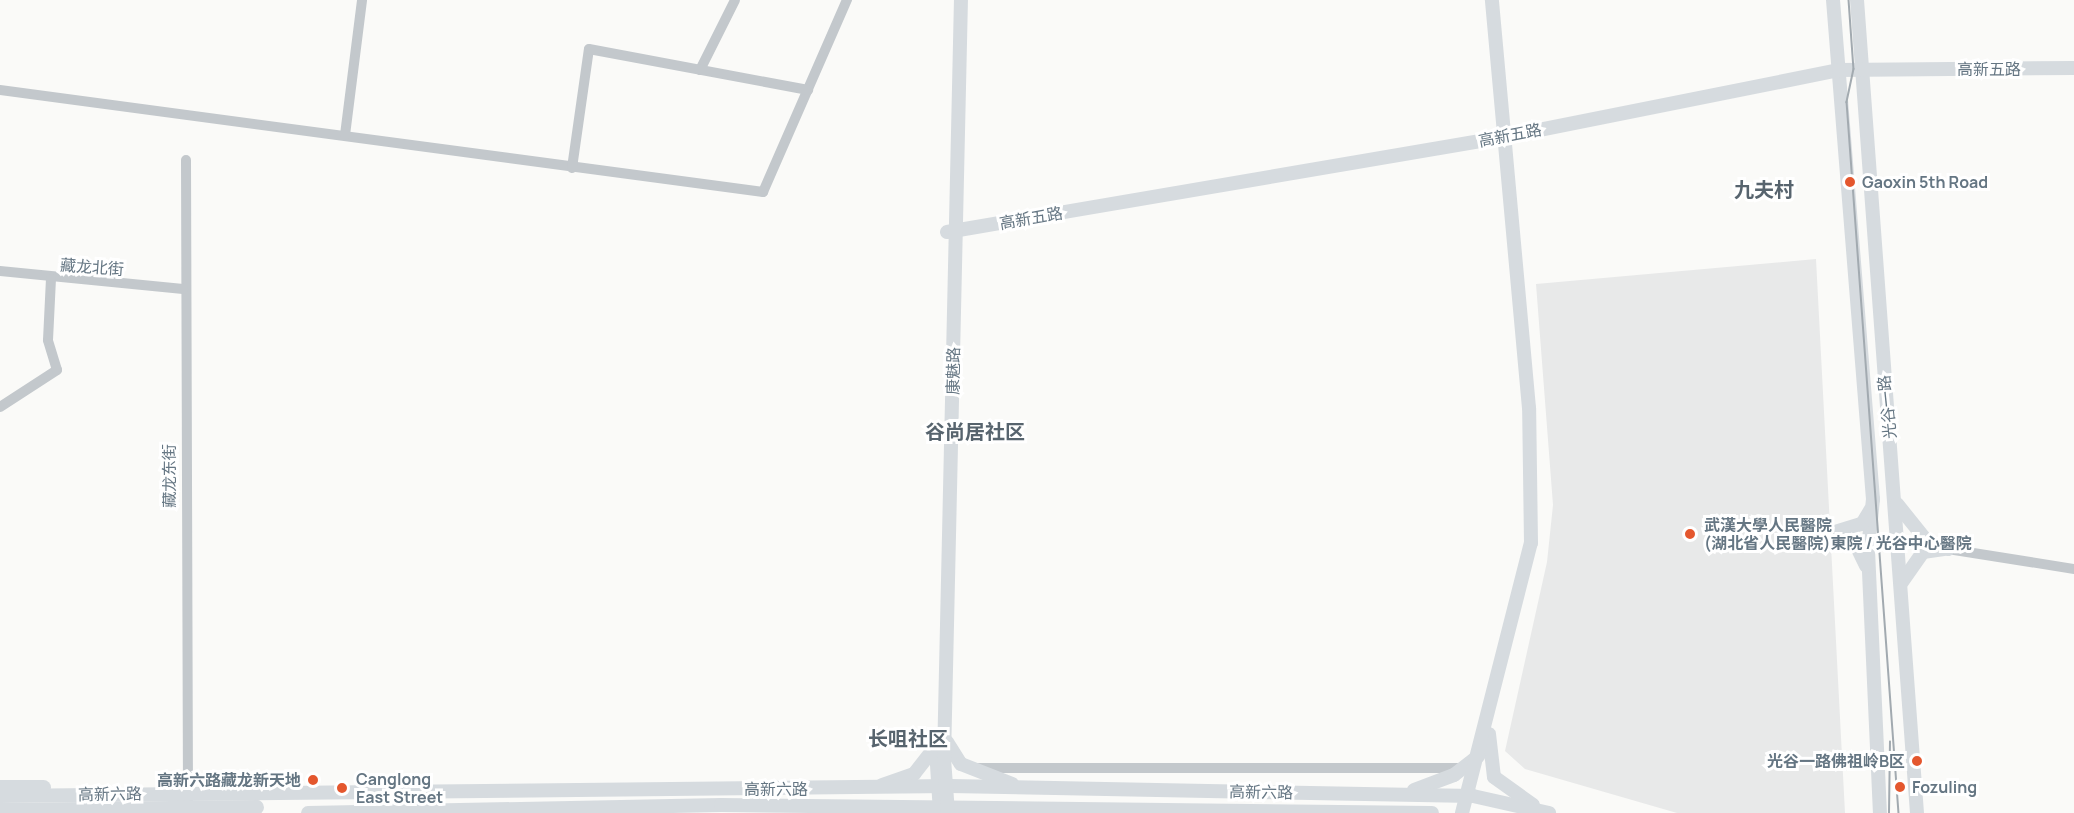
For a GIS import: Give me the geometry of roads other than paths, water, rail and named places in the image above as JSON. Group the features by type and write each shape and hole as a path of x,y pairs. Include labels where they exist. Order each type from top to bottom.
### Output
{"highway":[{"path":"0,787 43,787"},
{"path":"0,810 256,807"}],"main road":[{"name":"康魅路","path":"952,231 953,0"},
{"name":"康魅路","path":"944,811 941,737 952,231 961,0"},
{"path":"1462,813 1470,796 1525,600 1538,513 1534,407 1492,0"},
{"path":"1497,0 1507,136"},
{"name":"光谷一路","path":"1833,0 1873,499 1869,574 1880,813"},
{"name":"光谷一路","path":"1857,0 1897,504 1917,813"},
{"name":"高新五路","path":"952,231 1507,136 1839,70 2074,69"},
{"path":"1869,574 1853,538 1835,532 1862,524 1873,499"},
{"path":"1897,504 1926,540 1948,549"},
{"path":"1901,584 1923,552 1948,549"},
{"path":"870,789 924,766 941,737 952,756 967,767 1032,790"},
{"path":"1392,794 1432,787 1466,768 1485,740"},
{"path":"1485,740 1494,777 1522,800 1550,813"},
{"name":"高新六路","path":"0,796 943,787 1470,796 1550,813"},
{"path":"1470,796 1470,813"},
{"path":"873,806 914,813"},
{"name":"高新六路","path":"308,813 873,806 944,811 986,807 1432,813"},
{"path":"969,813 986,807"}],"street":[{"path":"345,135 362,0"},
{"path":"700,70 735,0"},
{"path":"0,90 763,192 847,0"},
{"path":"572,168 589,49 808,90"},
{"name":"藏龙东街","path":"186,160 183,289 188,813"},
{"name":"藏龙北街","path":"0,271 51,279 183,289"},
{"path":"0,407 57,370 48,340 51,279"},
{"path":"1948,549 2074,568"},
{"path":"967,767 1466,768"}],"tram line":[{"path":"1849,0 1854,69 1847,102 1899,813"},
{"path":"1889,813 1890,742"}],"place":[{"name":"Gaoxin 5th Road","path":"1850,182"},
{"name":"武漢大學人民醫院 (湖北省人民醫院)東院 / 光谷中心醫院","path":"1690,534"},
{"name":"光谷一路佛祖岭B区","path":"1917,761"},
{"name":"高新六路藏龙新天地","path":"313,780"},
{"name":"Fozuling","path":"1900,787"},
{"name":"Canglong East Street","path":"342,788"}],"district":[{"name":"九夫村","path":"1764,189"},
{"name":"谷尚居社区","path":"975,431"},
{"name":"长咀社区","path":"908,738"}]}
